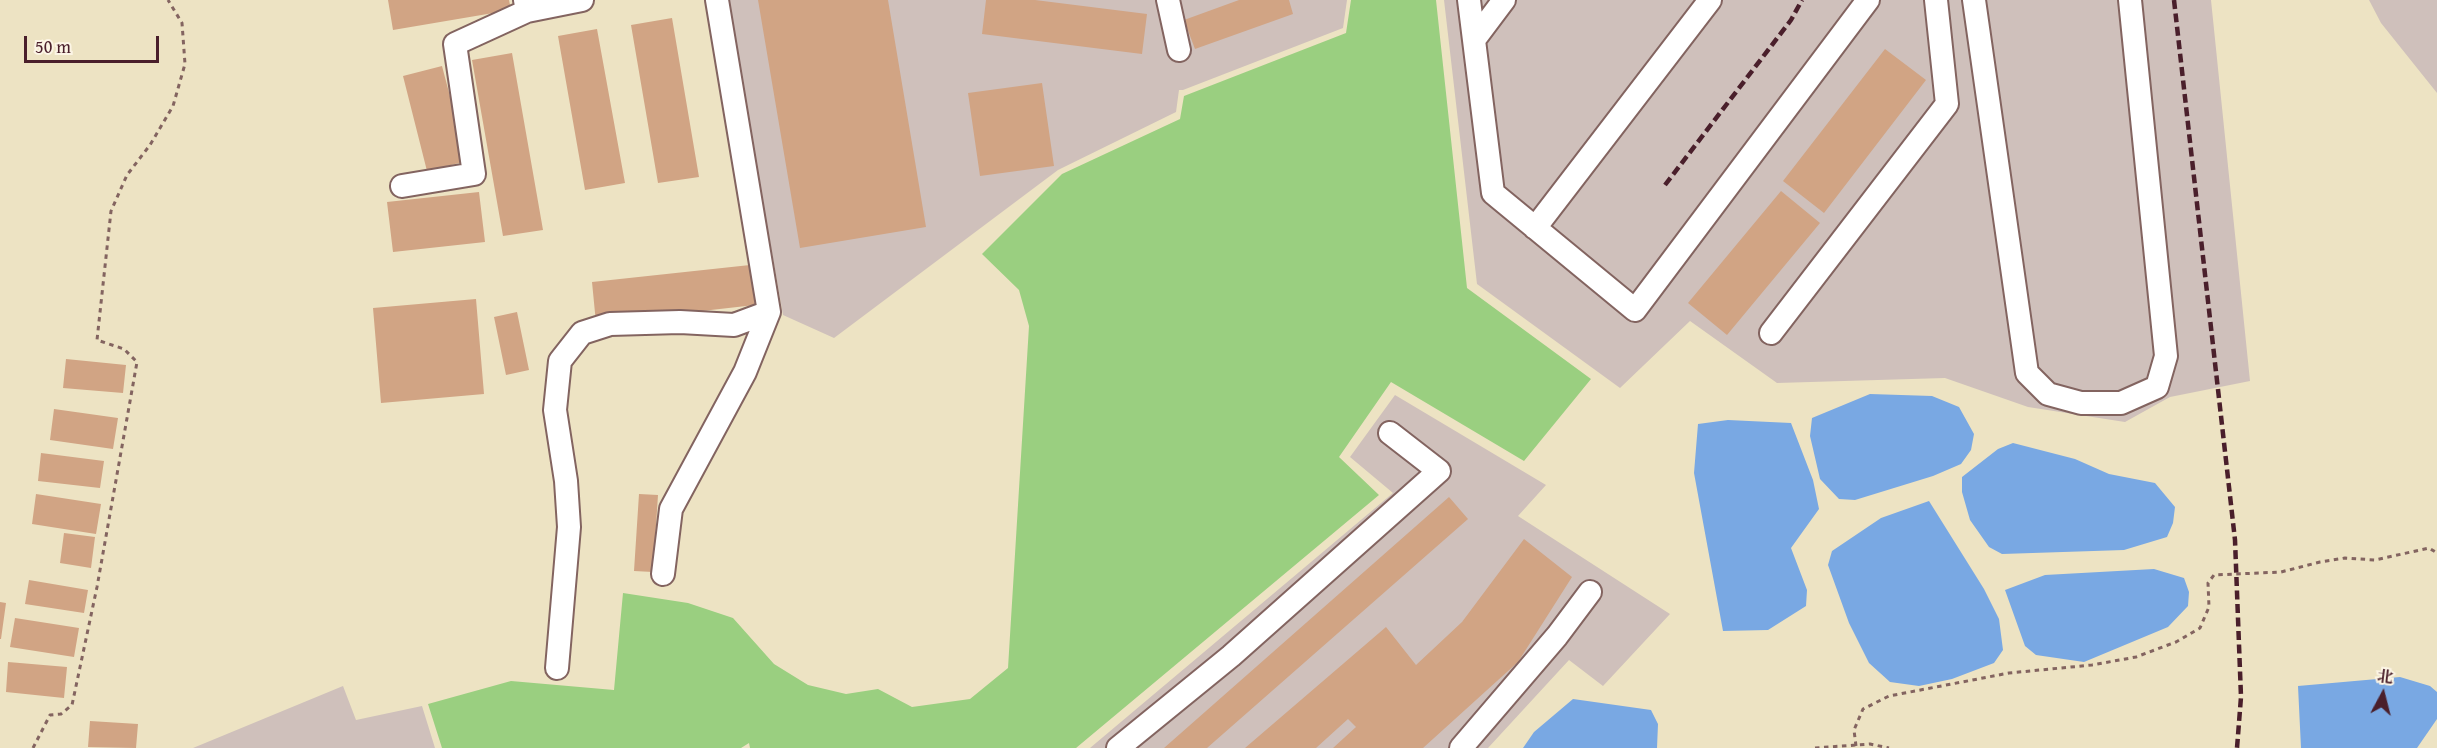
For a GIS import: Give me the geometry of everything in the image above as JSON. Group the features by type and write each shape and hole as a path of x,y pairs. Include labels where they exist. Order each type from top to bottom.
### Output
{"street":[{"path":"402,186 474,174 455,44 526,5 582,0"},
{"path":"663,574 671,509 744,372 769,312 717,0"},
{"path":"1168,0 1179,50"},
{"path":"1469,0 1493,194 1635,310 1868,0"},
{"path":"1474,40 1504,0"},
{"path":"1535,228 1710,0"},
{"path":"1771,333 1947,104 1936,0"},
{"path":"1974,0 2027,373 2048,394 2081,403 2121,403 2157,387 2166,356 2130,0"},
{"path":"557,668 569,527 566,481 555,410 560,361 582,333 610,324 680,322 734,325 769,312"},
{"path":"1118,748 1231,656 1439,471 1390,433"},
{"path":"1461,748 1557,636 1590,592"}],"path":[{"path":"33,748 50,715 61,714 72,705 97,587 137,362 124,349 98,340 111,211 127,175 150,145 172,106 185,63 182,23 168,0"},
{"path":"1856,746 1854,730 1863,709 1890,696 2009,673 2091,665 2136,657 2176,642 2200,628 2209,607 2208,583 2214,575 2281,572 2337,560 2375,560 2429,548 2437,553"},
{"path":"1815,748 1870,744 1889,748"}],"shaded area":[{"path":"727,0 1347,0 1343,28 1179,90 1176,112 1058,170 834,338 783,315"},
{"path":"1444,0 2211,0 2250,381 2170,397 2125,422 2028,407 1945,378 1777,383 1690,321 1620,388 1477,284"},
{"path":"2369,0 2437,0 2437,93 2381,23"},
{"path":"1395,395 1546,485 1518,516 1670,614 1603,686 1569,660 1488,748 1090,748 1393,493 1350,457"},
{"path":"343,686 356,720 422,706 435,748 193,748"}],"green space":[{"path":"1351,0 1436,0 1467,288 1591,379 1524,461 1391,382 1339,457 1379,495 1076,748 750,748 749,743 741,748 442,748 428,704 511,681 614,690 623,593 688,603 733,618 774,664 808,685 846,694 878,689 912,707 970,699 1008,668 1029,326 1019,290 982,254 1062,174 1180,119 1184,96 1346,33"}],"water":[{"path":"1870,394 1932,396 1959,407 1974,434 1971,450 1961,464 1933,476 1855,500 1839,499 1820,479 1810,436 1812,418"},
{"path":"1728,420 1791,423 1813,480 1819,509 1791,548 1807,590 1806,606 1768,630 1723,631 1694,473 1698,424"},
{"path":"2013,443 2075,459 2109,474 2155,483 2175,507 2173,523 2167,537 2124,550 2002,554 1989,547 1970,520 1962,492 1962,477 1998,449"},
{"path":"1929,501 1984,589 1999,619 2003,650 1994,663 1952,679 1919,686 1890,682 1869,663 1849,623 1828,565 1832,551 1881,518"},
{"path":"2154,569 2184,578 2189,592 2188,606 2168,627 2084,662 2036,655 2025,646 2005,590 2045,575"},
{"path":"2400,677 2430,686 2437,692 2437,719 2417,748 2301,748 2298,686"},
{"path":"1573,699 1651,710 1658,724 1657,748 1523,748 1534,732"}],"building":[{"path":"388,0 509,0 511,10 393,30"},
{"path":"758,0 888,0 926,227 800,248"},
{"path":"986,0 1035,0 1147,14 1142,54 982,34"},
{"path":"1239,0 1289,0 1293,14 1195,49 1184,20"},
{"path":"672,18 699,177 658,183 631,25"},
{"path":"597,29 625,183 585,190 558,36"},
{"path":"1885,49 1926,80 1824,213 1783,181"},
{"path":"512,53 543,230 503,236 472,60"},
{"path":"442,66 467,161 427,171 403,76"},
{"path":"1042,83 1054,166 980,176 968,93"},
{"path":"1781,191 1820,223 1727,335 1688,303"},
{"path":"479,192 485,242 393,252 387,202"},
{"path":"750,265 755,305 596,323 592,282"},
{"path":"476,299 484,394 381,403 373,308"},
{"path":"517,312 529,370 506,375 494,317"},
{"path":"66,359 126,365 123,393 63,388"},
{"path":"54,409 118,418 113,449 50,440"},
{"path":"41,453 104,461 100,488 38,481"},
{"path":"36,494 101,504 96,534 32,524"},
{"path":"639,494 658,495 653,572 634,571"},
{"path":"1449,497 1468,519 1207,748 1164,748"},
{"path":"64,533 95,537 91,568 60,563"},
{"path":"1524,539 1572,577 1518,662 1423,748 1333,748 1356,727 1348,719 1316,748 1245,748 1386,627 1416,665 1462,622"},
{"path":"29,580 88,590 84,613 25,604"},
{"path":"0,602 6,603 1,639 0,639"},
{"path":"15,618 79,628 74,657 10,647"},
{"path":"8,662 67,667 64,698 6,692"},
{"path":"90,721 138,724 136,748 88,747"}],"railway":[{"path":"1665,185 1791,20 1802,0"},
{"path":"2174,0 2235,540 2241,697 2237,748"}]}
